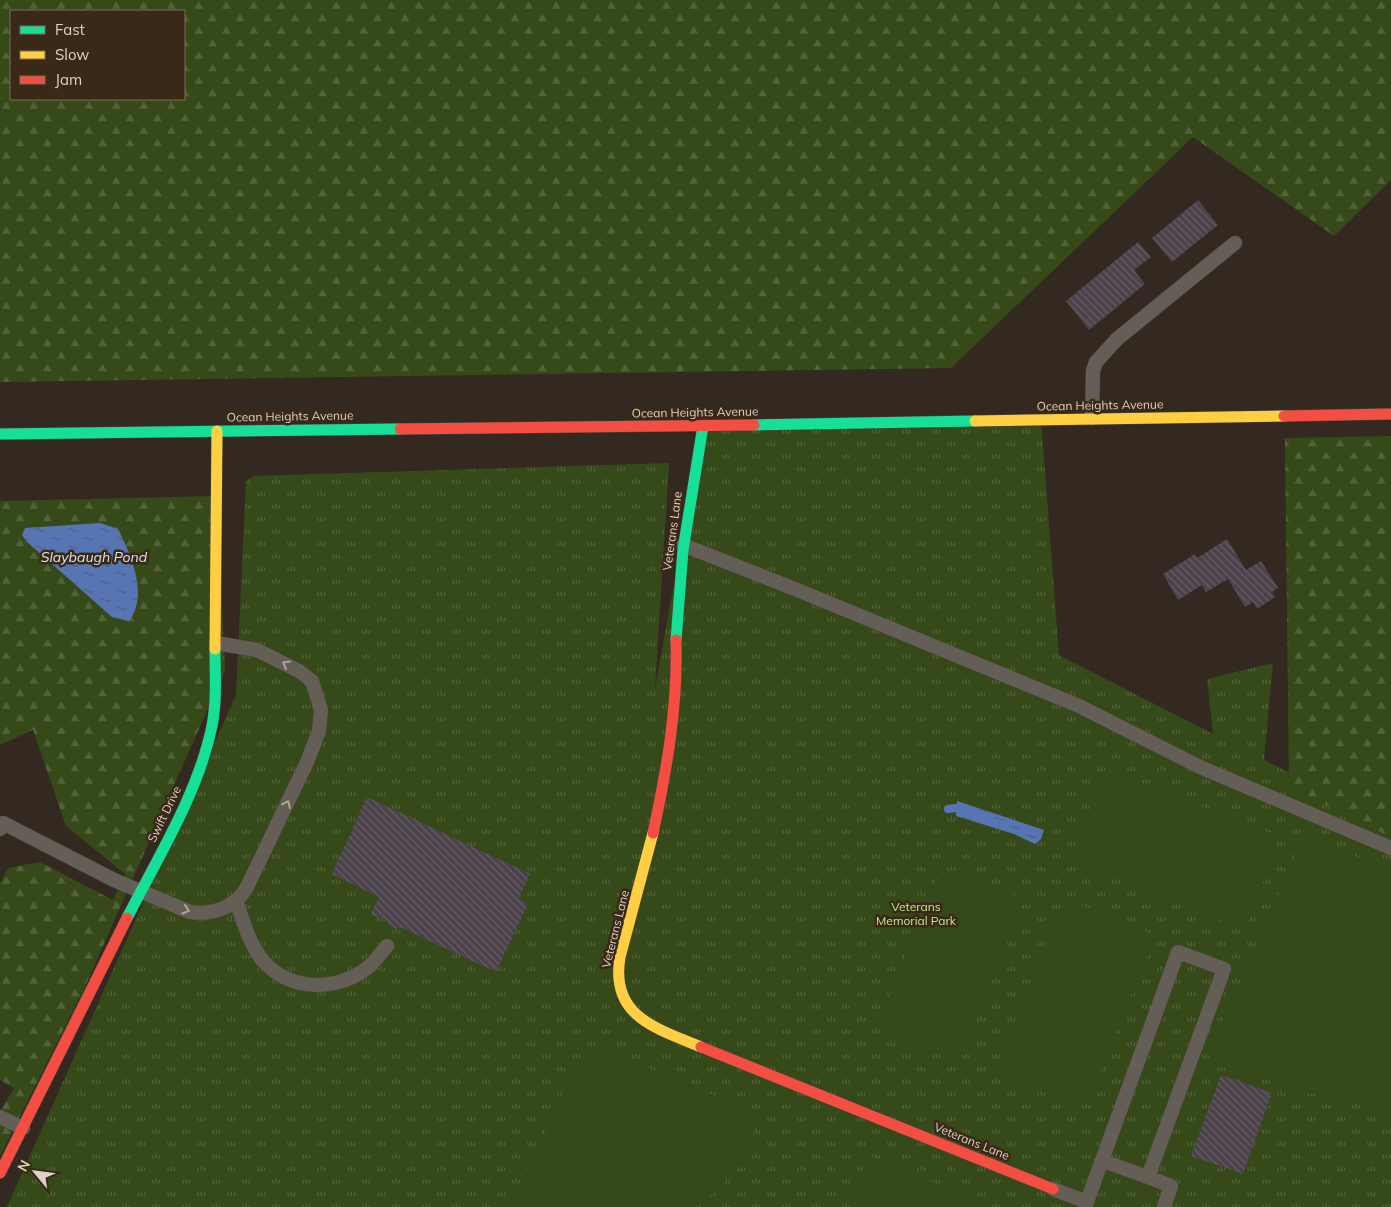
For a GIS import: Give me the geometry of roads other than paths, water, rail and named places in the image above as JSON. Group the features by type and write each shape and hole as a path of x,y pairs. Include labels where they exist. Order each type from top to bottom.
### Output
{"street":[{"name":"Ocean Heights Avenue","path":"0,434 702,426 1391,414"},
{"name":"Veterans Lane","path":"702,426 683,545 676,627 676,685 665,768 654,834 617,971 620,994 625,1004 633,1013 652,1027 1053,1189"},
{"name":"Swift Drive","path":"0,1174 190,793 214,720 217,431"}],"lane":[{"path":"1092,418 1093,371 1100,356 1117,339 1234,243"},
{"path":"683,545 796,589 1070,703 1200,767 1391,848"},
{"path":"0,829 3,823 114,880 183,910 198,913 216,911 236,901 246,889 307,762 319,731 321,710 312,681 299,671 257,650 216,643"},
{"path":"236,901 249,940 260,957 278,975 294,982 323,986 344,980 371,964 387,946"},
{"path":"1053,1189 1086,1204 1178,952 1224,969 1148,1177"},
{"path":"0,1117 23,1128"},
{"path":"1102,1160 1171,1186 1164,1207"}],"water":[{"name":"Slaybaugh Pond","path":"100,523 118,529 136,575 138,599 135,611 129,621 112,617 26,541 22,535 25,528"},
{"path":"957,801 1044,830 1041,839 1035,844 1014,834 956,816"}],"waterway":[{"path":"948,809 956,808"}],"park label":[{"name":"Veterans Memorial Park","path":"916,913"}]}
